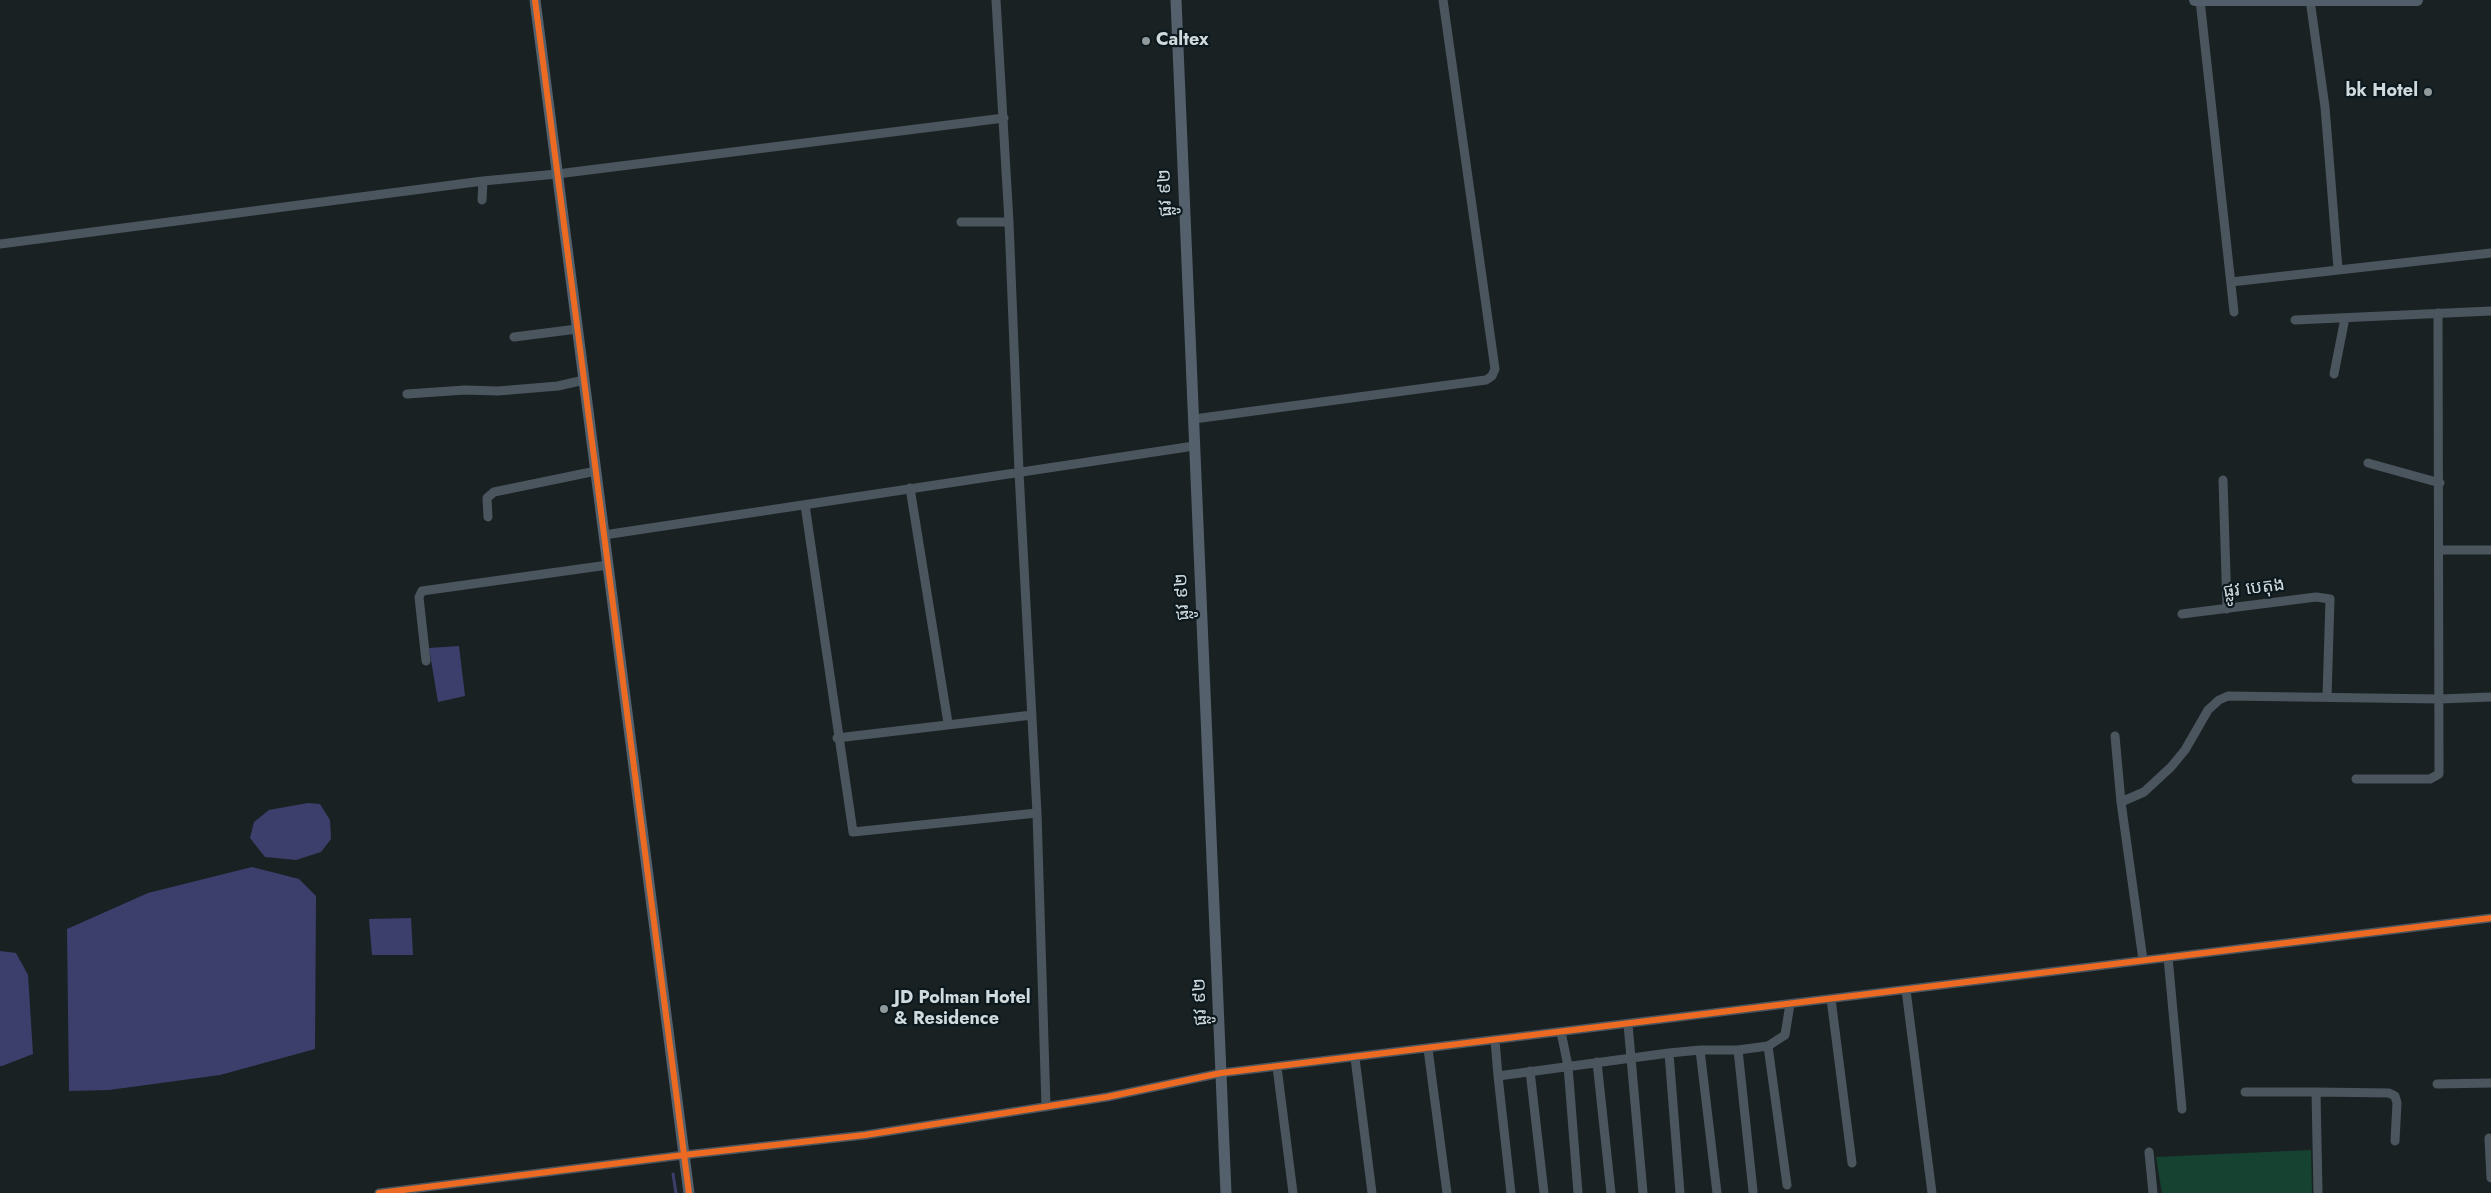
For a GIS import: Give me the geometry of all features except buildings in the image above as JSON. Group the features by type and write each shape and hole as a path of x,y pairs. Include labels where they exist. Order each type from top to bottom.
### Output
{"main road":[{"path":"2195,0 2417,0"}],"street":[{"path":"535,0 689,1193"},
{"path":"996,0 1004,118 1019,472 1037,813 1046,1107"},
{"name":"ផ្លូវ ៩២","path":"1176,0 1226,1193"},
{"path":"1194,419 1486,380 1492,376 1495,369 1443,0"},
{"path":"2200,0 2234,312"},
{"path":"2310,0 2325,107 2338,269"},
{"path":"0,244 483,181 557,174 1004,118"},
{"path":"482,200 483,181"},
{"path":"961,222 1009,222"},
{"path":"2231,282 2491,254"},
{"path":"2295,320 2491,312"},
{"path":"2356,779 2436,777 2439,774 2440,482 2438,313"},
{"path":"2334,374 2345,318"},
{"path":"514,337 578,330"},
{"path":"407,394 465,390 498,392 558,386 584,380"},
{"path":"604,535 1194,446"},
{"path":"2368,463 2440,482"},
{"path":"488,517 487,498 494,492 596,471"},
{"path":"2223,480 2227,609"},
{"path":"910,488 948,724"},
{"path":"805,504 853,832 1037,813"},
{"path":"2439,550 2491,550"},
{"path":"426,660 419,597 422,591 608,565"},
{"name":"ផ្លូវ បេតុង","path":"2182,614 2316,597 2330,599 2327,697"},
{"path":"2120,802 2144,792 2171,767 2185,750 2208,710 2219,700 2228,696 2440,699 2491,697"},
{"path":"838,738 1032,715"},
{"path":"2115,736 2120,802 2143,960"},
{"path":"379,1193 684,1155 865,1136 1106,1097 1221,1073 2491,918"},
{"path":"2168,957 2182,1109"},
{"path":"1906,990 1932,1193"},
{"path":"1831,999 1852,1163"},
{"path":"1498,1076 1669,1053 1700,1050 1738,1050 1768,1046 1785,1035 1790,1004"},
{"path":"1628,1024 1643,1193"},
{"path":"1561,1032 1568,1066 1578,1193"},
{"path":"1495,1040 1512,1193"},
{"path":"1768,1046 1787,1185"},
{"path":"1428,1049 1447,1193"},
{"path":"1700,1050 1717,1193"},
{"path":"1738,1050 1753,1191"},
{"path":"1669,1053 1680,1193"},
{"path":"1355,1058 1372,1193"},
{"path":"1597,1062 1611,1193"},
{"path":"1277,1067 1293,1193"},
{"path":"1530,1071 1544,1193"},
{"path":"2437,1084 2491,1083"},
{"path":"2245,1092 2389,1093 2395,1096 2397,1104 2395,1141"},
{"path":"2316,1092 2318,1193"},
{"path":"2489,1138 2491,1178"},
{"path":"2149,1152 2153,1193"}],"green space":[{"path":"2311,1150 2312,1193 2162,1193 2156,1157"}],"water":[{"path":"459,646 465,696 438,702 429,648"},
{"path":"308,803 320,804 330,820 331,839 321,852 296,860 265,857 250,838 254,822 269,810"},
{"path":"252,867 299,879 316,896 315,1049 220,1075 109,1090 69,1091 67,929 148,893"},
{"path":"411,918 413,955 372,955 369,919"},
{"path":"0,951 16,953 28,975 33,1054 2,1066 0,1066"}],"waterway":[{"path":"673,1174 676,1193"}],"cycle path":[{"path":"535,0 689,1193"},
{"path":"379,1193 684,1155 865,1135 1107,1097 1221,1073 2491,918"}],"place":[{"name":"Caltex","path":"1146,41"},
{"name":"bk Hotel","path":"2428,92"},
{"name":"JD Polman Hotel & Residence","path":"884,1009"}]}
